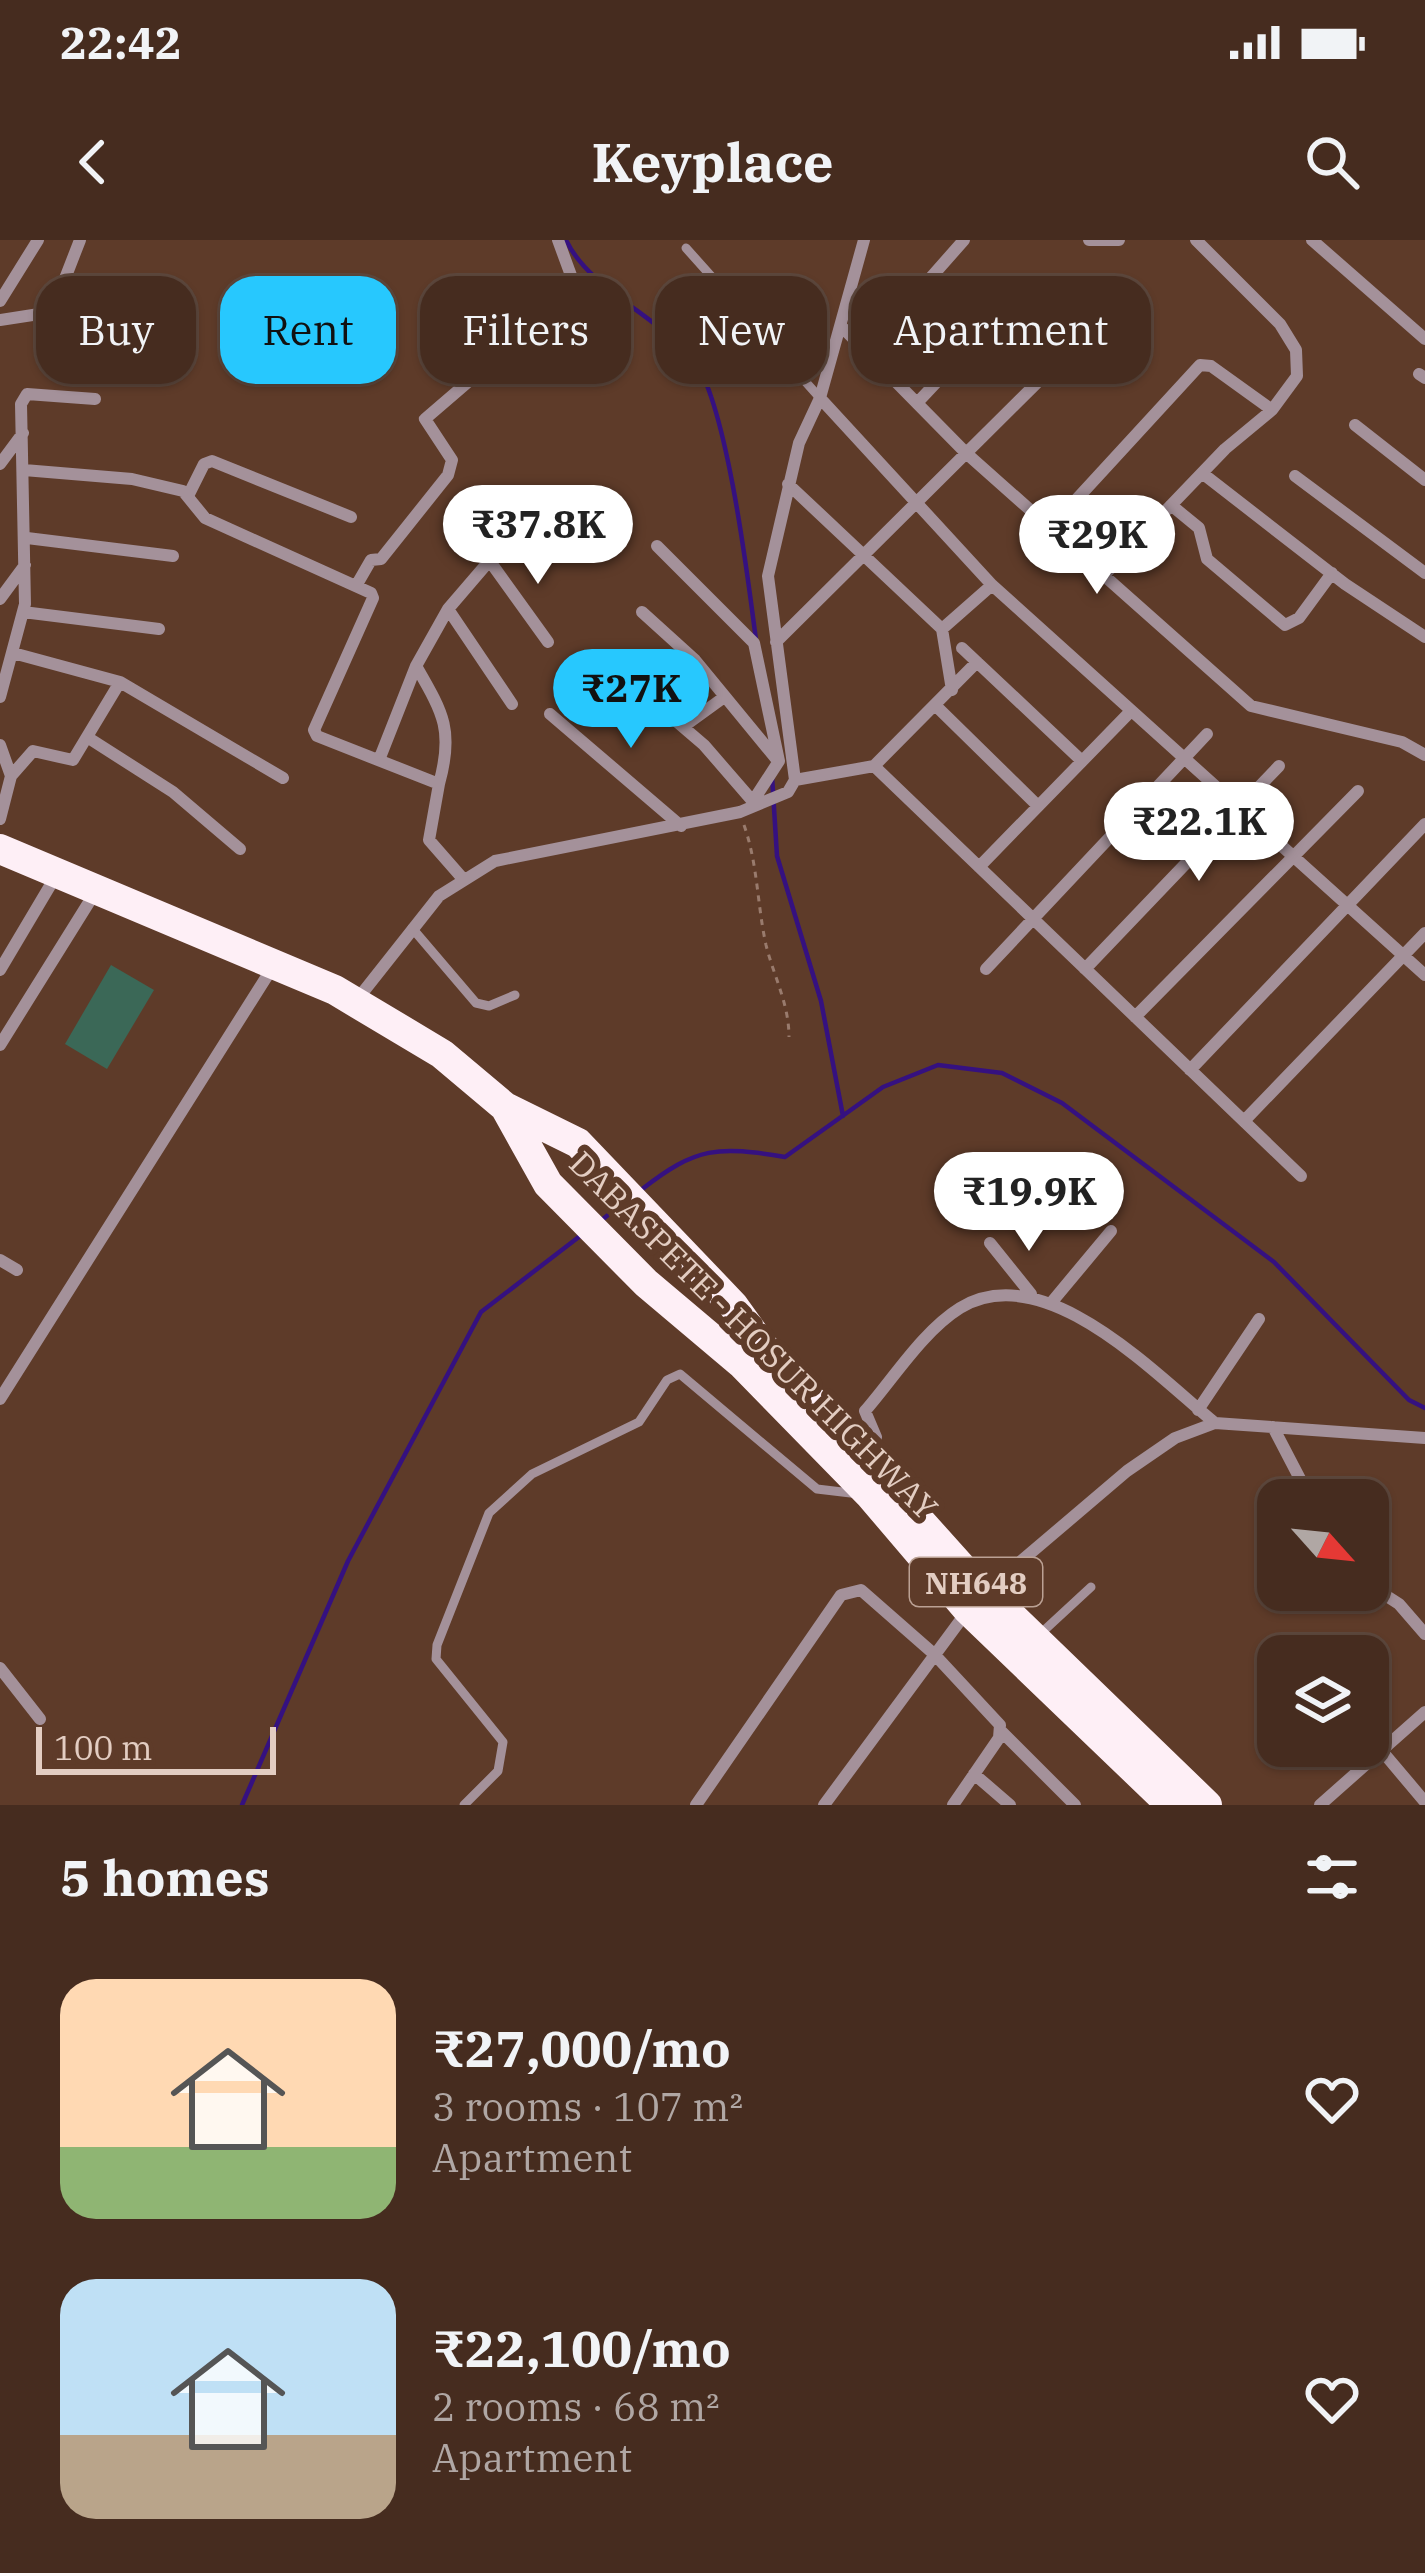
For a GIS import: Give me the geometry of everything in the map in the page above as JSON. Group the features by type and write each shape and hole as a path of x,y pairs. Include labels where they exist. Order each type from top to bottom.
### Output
{"highway":[{"name":"DABASPETE - HOSUR HIGHWAY","path":"0,849 356,1002 442,1054 505,1107 578,1143 686,1255 751,1354 870,1495 1171,1805"},
{"name":"DABASPETE - HOSUR HIGHWAY","path":"505,1107 548,1184 646,1282 751,1354"},
{"name":"NH648","path":"751,1354 862,1456 976,1601 1034,1639 1207,1805"}],"street":[{"path":"0,301 38,240"},
{"path":"356,586 371,560 381,559 448,475 452,460 425,418 576,289 558,240"},
{"path":"932,276 964,240"},
{"path":"1089,240 1119,240"},
{"path":"1106,572 1202,473 1272,410 1297,376 1296,350 1280,324 1196,240"},
{"path":"1312,240 1425,339"},
{"path":"792,786 768,576 799,443 820,398 861,242"},
{"path":"0,320 52,312 81,243"},
{"path":"842,326 851,335"},
{"path":"1052,526 1200,365 1211,366 1272,410"},
{"path":"898,384 966,453 1106,572 1251,706 1402,742 1425,755"},
{"path":"917,403 935,384"},
{"path":"776,642 1036,384"},
{"path":"0,697 23,612 27,538 22,404 28,394 94,399"},
{"path":"820,398 992,585 1182,761 1425,975"},
{"path":"1354,425 1425,480"},
{"path":"0,464 22,433"},
{"path":"189,494 204,464 212,461 351,517"},
{"path":"24,470 132,478 189,494 205,518 374,598 314,730 317,736 439,784"},
{"path":"1202,473 1425,637"},
{"path":"1295,476 1425,573"},
{"path":"788,484 942,629 952,690"},
{"path":"1171,505 1202,532 1200,549 1207,559 1285,625 1299,618 1332,573"},
{"path":"27,538 172,556"},
{"path":"380,760 416,666 448,609 509,538"},
{"path":"657,546 754,643 779,761 757,804"},
{"path":"489,560 548,642"},
{"path":"0,598 6,578 26,564"},
{"path":"942,629 992,585"},
{"path":"448,609 512,704"},
{"path":"23,612 159,629"},
{"path":"642,613 695,660 779,761"},
{"path":"962,648 1082,760"},
{"path":"13,652 120,682 284,778"},
{"path":"599,655 682,727 757,804"},
{"path":"356,1002 439,896 495,861 740,812 792,786 874,766 977,662"},
{"path":"416,666 448,728 449,749 429,840 464,880"},
{"path":"0,819 10,776 33,751 73,760 120,682"},
{"path":"682,727 722,698"},
{"path":"936,706 1037,805"},
{"path":"979,867 1130,712"},
{"path":"550,714 681,826"},
{"path":"986,970 1207,734"},
{"path":"87,737 172,792 240,849"},
{"path":"0,745 10,776"},
{"path":"874,766 1301,1176"},
{"path":"1084,969 1279,766"},
{"path":"1135,1017 1358,791"},
{"path":"1190,1070 1425,824"},
{"path":"0,970 57,874"},
{"path":"0,1045 97,890"},
{"path":"1244,1121 1425,933"},
{"path":"0,1400 275,964"},
{"path":"1051,1303 1111,1231"},
{"path":"990,1243 1031,1294"},
{"path":"0,1260 16,1270"},
{"path":"862,1456 876,1437 865,1411 939,1326 981,1298 1009,1292 1031,1294 1051,1303 1108,1337 1215,1424"},
{"path":"1198,1410 1258,1319"},
{"path":"824,1805 976,1601 1126,1471 1175,1438 1215,1424 1425,1438"},
{"path":"1273,1427 1300,1479"},
{"path":"696,1805 841,1594 861,1590 934,1654 1075,1805"},
{"path":"1389,1598 1425,1634"},
{"path":"0,1668 40,1719"},
{"path":"1389,1745 1425,1712"},
{"path":"953,1805 1002,1732"},
{"path":"1389,1759 1425,1802"},
{"path":"1320,1805 1364,1767"},
{"path":"974,1774 1010,1805"}],"lane":[{"path":"686,248 820,398"},
{"path":"412,928 476,1003 489,1006 514,995"},
{"path":"464,1805 497,1771 503,1742 436,1659 436,1645 469,1571 473,1541 489,1513 513,1488 639,1422 667,1380 680,1374 817,1490 870,1495"},
{"path":"1034,1639 1091,1587"}],"path":[{"path":"740,812 758,865 766,944 789,1014 789,1037"}],"building":[{"path":"111,965 154,990 107,1069 65,1044"}],"waterway":[{"path":"566,240 591,274 680,345 706,382 726,452 756,640"},
{"path":"772,776 777,856 821,1001 843,1116"},
{"path":"641,1190 678,1165 709,1153 742,1151 785,1157 883,1087 938,1065 1002,1073 1062,1103 1274,1262 1409,1400 1425,1408"},
{"path":"603,1219 622,1204"},
{"path":"242,1805 348,1561 481,1312 584,1233"}]}
